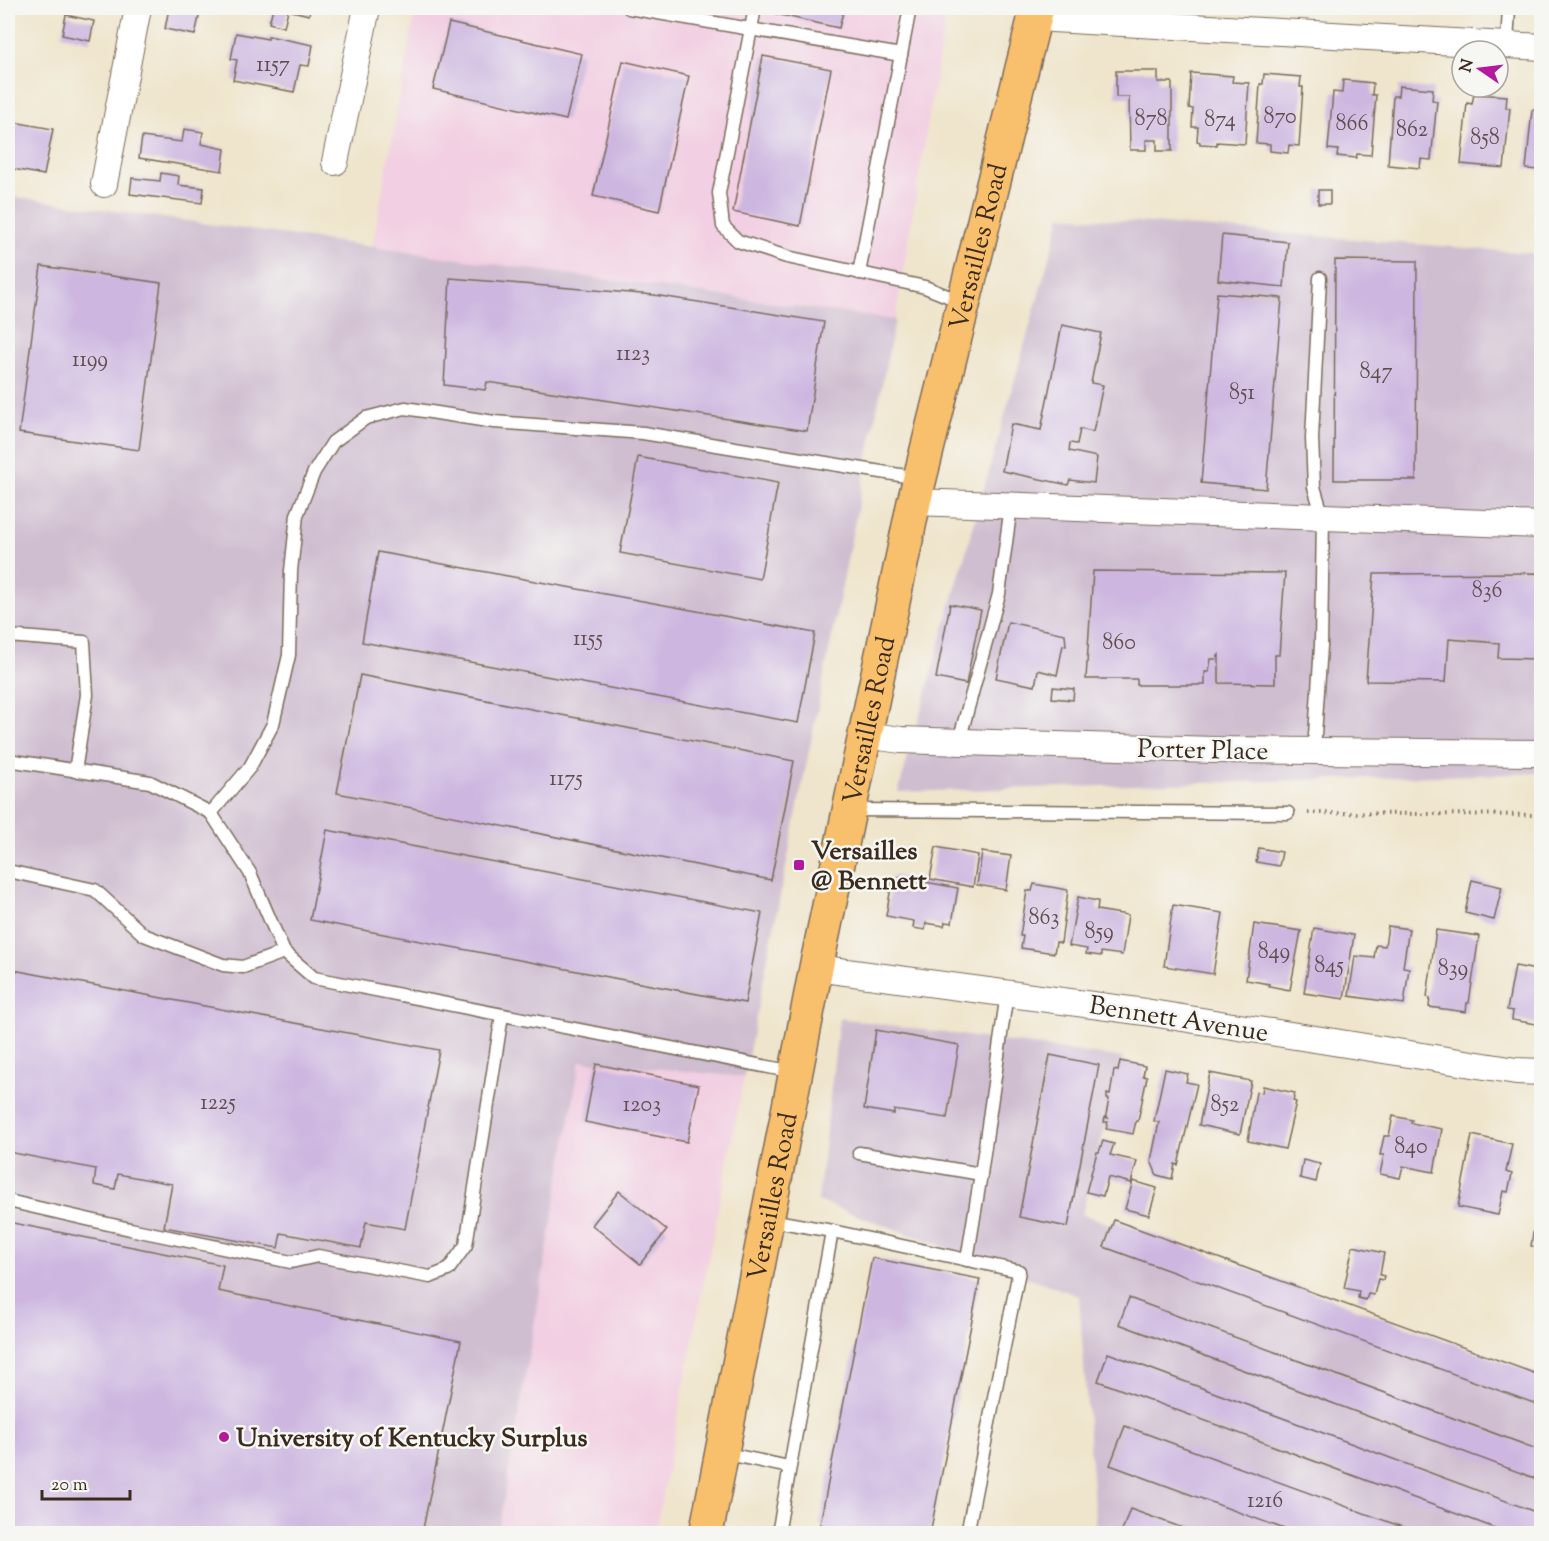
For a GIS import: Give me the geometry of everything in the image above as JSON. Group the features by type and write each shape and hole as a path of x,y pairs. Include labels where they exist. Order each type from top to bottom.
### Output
{"main road":[{"name":"Versailles Road","path":"706,1533 795,1072 916,490 1036,13"}],"street":[{"path":"104,184 138,8"},
{"path":"335,162 367,8"},
{"path":"1036,13 1450,41"},
{"path":"1510,45 1542,47"},
{"path":"916,490 1011,506 1542,525"},
{"name":"Porter Place","path":"865,735 901,740 1071,746 1542,753"},
{"name":"Bennett Avenue","path":"816,968 1145,1012 1516,1071 1542,1072"}],"lane":[{"path":"629,8 901,55"},
{"path":"755,8 719,193 723,226 738,241 787,257 925,287 963,302"},
{"path":"859,273 910,8"},
{"path":"1507,39 1509,8"},
{"path":"1314,750 1321,646 1323,518 1314,487 1312,438 1320,278"},
{"path":"211,813 250,767 273,723 289,655 291,571 297,514 314,472 333,442 366,418 405,408 494,422 643,433 916,490"},
{"path":"959,741 999,594 1011,506"},
{"path":"8,636 84,642 87,695 75,771"},
{"path":"8,760 150,782 211,813 250,873 284,952 314,978 795,1072"},
{"path":"849,810 1288,813"},
{"path":"8,871 95,890 144,935 224,964 243,967 284,952"},
{"path":"968,1260 1006,993"},
{"path":"8,1201 291,1262 318,1256 430,1277 448,1270 466,1245 502,1015"},
{"path":"859,1153 981,1174"},
{"path":"767,1219 1019,1271 967,1533"},
{"path":"778,1533 832,1231"},
{"path":"722,1453 789,1467"}],"path":[{"path":"1288,813 1542,815"}],"shaded area":[{"path":"416,8 947,8 895,320 372,247"},
{"path":"8,196 895,320 744,1077 580,1061 498,1533 8,1534"},
{"path":"1061,216 1541,254 1541,773 898,792"},
{"path":"839,1018 1123,1058 1082,1214 1541,1376 1541,1533 1096,1533 1079,1296 818,1201"},
{"path":"580,1061 744,1077 655,1533 498,1534"}],"building":[{"path":"169,8 201,8 195,35 165,29"},
{"path":"273,8 310,8 309,15 288,10 284,27 269,23"},
{"path":"778,8 844,8 839,28 776,14"},
{"path":"66,15 94,21 90,41 62,35"},
{"path":"449,23 582,54 566,120 433,89"},
{"path":"236,33 268,39 268,36 313,45 309,66 300,65 294,92 233,80 237,60 231,59"},
{"path":"763,56 831,69 800,226 733,212"},
{"path":"623,61 689,76 659,211 593,196"},
{"path":"1116,71 1158,71 1158,82 1172,82 1172,151 1157,151 1157,140 1146,140 1146,150 1130,150 1129,97 1116,97"},
{"path":"1191,73 1233,76 1232,82 1249,83 1245,144 1217,142 1217,145 1200,144 1197,141 1198,127 1192,127 1193,109 1189,108"},
{"path":"1264,74 1301,77 1300,87 1303,87 1299,146 1289,145 1288,153 1270,151 1270,144 1256,143 1260,84 1263,84"},
{"path":"1343,80 1373,83 1372,95 1376,95 1371,155 1357,154 1356,158 1337,156 1338,150 1328,149 1333,92 1342,93"},
{"path":"1399,86 1433,89 1432,100 1437,101 1431,160 1421,159 1420,168 1388,165 1393,96 1398,96"},
{"path":"1538,97 1542,98 1542,170 1526,169 1532,110 1536,110"},
{"path":"1473,99 1507,99 1506,108 1510,108 1504,168 1461,164 1467,103 1472,104"},
{"path":"8,121 53,129 44,175 8,168"},
{"path":"184,129 203,132 201,144 225,149 222,171 139,158 142,137 182,142"},
{"path":"161,173 179,176 178,185 204,188 202,203 130,194 132,178 160,181"},
{"path":"1318,190 1330,190 1330,204 1318,204"},
{"path":"1222,235 1288,242 1284,287 1218,280"},
{"path":"1335,260 1417,261 1416,480 1334,480"},
{"path":"41,266 161,283 139,450 19,433"},
{"path":"450,278 654,295 824,322 807,431 487,382 485,390 444,385"},
{"path":"1217,293 1282,298 1266,489 1201,483"},
{"path":"1062,325 1101,333 1091,383 1103,385 1093,432 1080,429 1077,444 1070,443 1069,451 1097,457 1094,483 1070,480 1068,485 1002,471 1011,424 1041,430"},
{"path":"638,457 778,483 760,579 620,553"},
{"path":"378,552 815,633 798,723 362,642"},
{"path":"1093,571 1285,573 1279,655 1275,655 1275,684 1219,683 1219,655 1216,659 1211,659 1209,672 1205,672 1205,685 1137,685 1137,679 1086,679"},
{"path":"1542,573 1542,659 1498,658 1499,643 1449,639 1446,682 1366,681 1374,574"},
{"path":"950,604 981,610 966,684 936,678"},
{"path":"1008,622 1065,634 1066,646 1063,645 1057,675 1038,670 1035,686 996,678"},
{"path":"360,675 794,761 771,880 337,793"},
{"path":"1053,687 1074,689 1073,700 1052,698"},
{"path":"327,830 762,913 745,1003 310,920"},
{"path":"936,847 978,855 973,887 930,879"},
{"path":"1259,848 1282,852 1279,866 1256,862"},
{"path":"982,852 1011,856 1006,890 977,885"},
{"path":"893,876 958,888 952,923 945,922 944,926 926,923 925,930 913,928 914,921 886,916"},
{"path":"1472,880 1502,887 1494,920 1465,913"},
{"path":"1034,884 1068,890 1061,943 1056,942 1054,953 1021,948 1023,936 1020,936 1027,891 1032,891"},
{"path":"1078,897 1098,901 1097,910 1128,915 1122,955 1101,952 1101,956 1086,954 1087,949 1069,946"},
{"path":"1173,905 1223,913 1213,974 1164,966"},
{"path":"1254,924 1301,931 1290,990 1246,980"},
{"path":"1388,926 1409,929 1403,967 1409,968 1404,1004 1349,996 1355,956 1374,958 1376,945 1385,946"},
{"path":"1314,928 1354,935 1344,999 1304,993"},
{"path":"1436,930 1479,936 1466,1012 1429,1007 1430,998 1427,997"},
{"path":"1515,966 1542,971 1542,1025 1512,1020 1513,1011 1507,1010"},
{"path":"8,969 439,1050 405,1229 366,1222 361,1248 281,1233 278,1248 164,1227 172,1184 118,1174 115,1189 94,1185 96,1169 8,1152"},
{"path":"876,1030 959,1045 947,1118 894,1110 894,1114 864,1109"},
{"path":"1050,1055 1099,1065 1068,1227 1019,1217"},
{"path":"1120,1061 1145,1066 1143,1076 1147,1077 1133,1134 1106,1129 1108,1122 1104,1122 1105,1117 1108,1118 1106,1115 1109,1099 1107,1099 1107,1094 1110,1095 1114,1070 1118,1071"},
{"path":"596,1064 699,1085 687,1142 585,1122"},
{"path":"1165,1069 1188,1074 1186,1082 1197,1084 1178,1165 1175,1164 1172,1179 1157,1175 1151,1161 1159,1122 1154,1121"},
{"path":"1210,1073 1251,1081 1240,1134 1199,1125"},
{"path":"1263,1086 1295,1093 1293,1101 1296,1102 1285,1149 1248,1141 1256,1092 1262,1093"},
{"path":"1393,1116 1412,1120 1411,1123 1442,1129 1434,1172 1403,1166 1400,1178 1380,1174 1384,1155 1380,1155 1384,1136 1389,1136"},
{"path":"1472,1135 1512,1144 1506,1172 1512,1174 1508,1192 1503,1191 1498,1215 1458,1207"},
{"path":"1103,1141 1114,1144 1110,1155 1137,1161 1131,1183 1108,1177 1103,1196 1086,1192 1097,1152"},
{"path":"1303,1160 1320,1164 1316,1182 1300,1178"},
{"path":"1133,1181 1157,1188 1149,1215 1125,1209"},
{"path":"619,1191 667,1230 640,1264 592,1225"},
{"path":"1537,1209 1542,1209 1542,1248 1531,1246"},
{"path":"1114,1220 1542,1376 1542,1406 1104,1247"},
{"name":"University of Kentucky Surplus","path":"8,1222 223,1265 218,1291 461,1341 422,1534 8,1534"},
{"path":"1353,1246 1384,1253 1380,1275 1384,1276 1383,1280 1378,1279 1374,1295 1368,1294 1366,1300 1358,1298 1359,1291 1344,1288"},
{"path":"872,1258 980,1279 930,1534 822,1534 825,1526 820,1524"},
{"path":"1129,1298 1542,1451 1542,1467 1537,1479 1119,1324"},
{"path":"1108,1353 1541,1514 1534,1534 1511,1534 1098,1381"},
{"path":"1125,1426 1419,1534 1298,1534 1110,1465"},
{"path":"1130,1509 1197,1533 1197,1534 1121,1534"}],"place":[{"name":"Versailles @ Bennett","path":"799,865"},
{"name":"University of Kentucky Surplus","path":"224,1437"}]}
